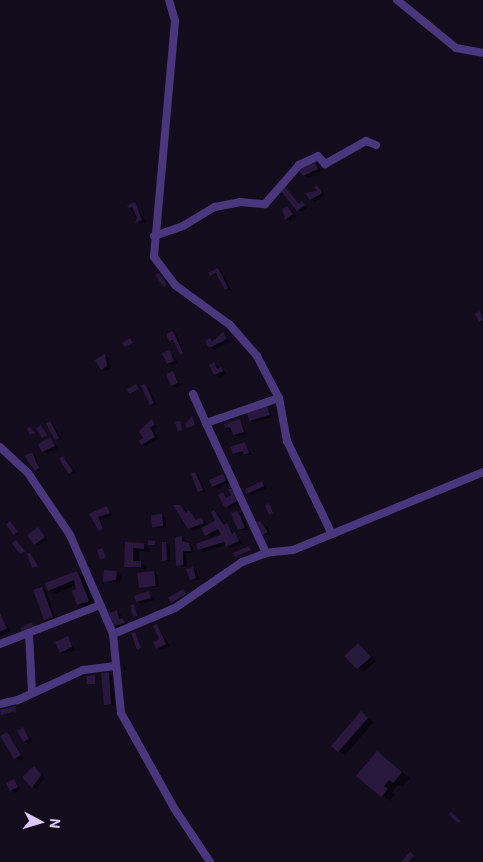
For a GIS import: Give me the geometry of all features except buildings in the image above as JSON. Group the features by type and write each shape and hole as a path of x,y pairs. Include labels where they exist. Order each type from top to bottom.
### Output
{"street":[{"path":"169,0 175,21 166,145 154,236 154,257 175,285 230,325 257,356 279,398 287,441 332,534"},
{"path":"397,0 456,48 483,53"},
{"path":"154,236 183,226 215,208 240,202 265,204 299,165 318,156 326,164 366,140 376,145"},
{"path":"193,394 266,553"},
{"path":"206,423 279,398"},
{"path":"0,447 3,454 28,473 70,535 113,634 114,666 121,713 174,808 210,862"},
{"path":"113,634 175,608 242,562 266,553 293,550 483,472"},
{"path":"0,644 100,605"},
{"path":"29,633 32,693"},
{"path":"0,704 32,693 83,670 114,666"}]}
